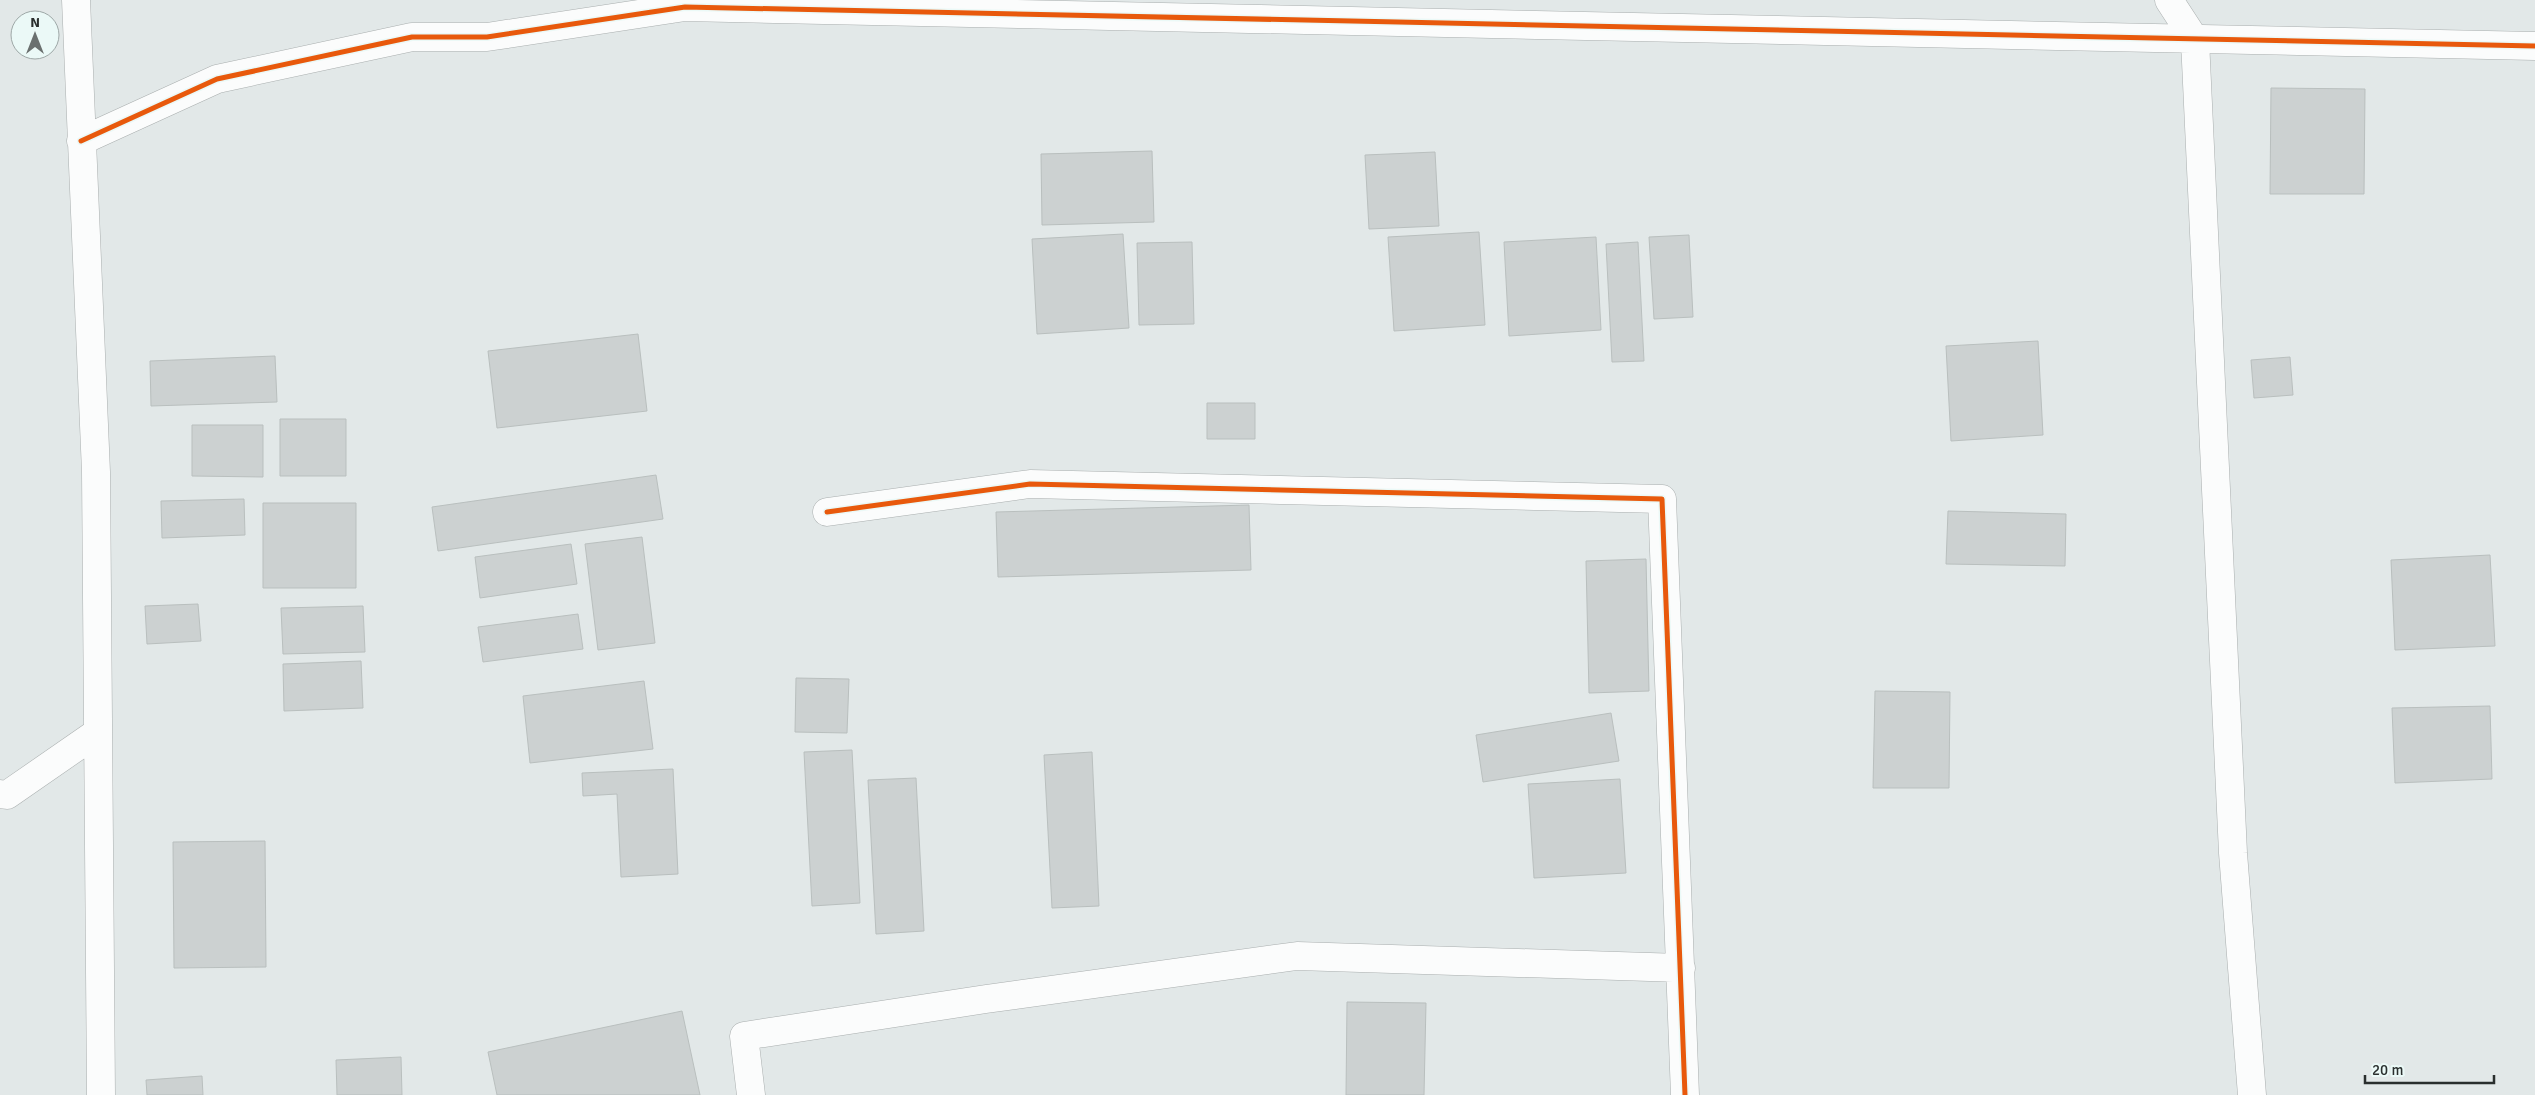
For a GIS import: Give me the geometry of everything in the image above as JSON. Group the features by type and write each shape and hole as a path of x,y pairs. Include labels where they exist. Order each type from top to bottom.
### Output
{"street":[{"path":"76,0 96,472 100,1095"},
{"path":"2169,0 2195,40 2232,853 2252,1095"},
{"path":"81,141 217,80 412,37 487,37 685,7 2535,46"},
{"path":"827,512 1030,484 1662,499 1685,1095"},
{"path":"0,794 7,795 98,732"},
{"path":"751,1095 744,1036 986,999 1297,956 1681,968"}],"building":[{"path":"2271,88 2365,89 2364,194 2270,194"},
{"path":"1152,151 1154,222 1042,225 1041,154"},
{"path":"1435,152 1439,226 1369,229 1365,155"},
{"path":"1479,232 1485,325 1394,331 1388,237"},
{"path":"1123,234 1129,328 1037,334 1032,239"},
{"path":"1689,235 1693,317 1654,319 1649,237"},
{"path":"1596,237 1601,330 1509,336 1504,242"},
{"path":"1192,242 1194,324 1139,325 1137,243"},
{"path":"1638,242 1644,361 1612,362 1606,244"},
{"path":"638,334 647,411 497,428 488,351"},
{"path":"2038,341 2043,435 1951,441 1946,346"},
{"path":"275,356 277,402 151,406 150,361"},
{"path":"2290,357 2293,395 2254,398 2251,360"},
{"path":"1207,403 1255,403 1255,439 1207,439"},
{"path":"280,419 346,419 346,476 280,476"},
{"path":"192,425 263,425 263,477 192,476"},
{"path":"656,475 663,519 438,551 432,507"},
{"path":"244,499 245,535 162,538 161,501"},
{"path":"263,503 356,503 356,588 263,588"},
{"path":"1249,505 1251,570 998,577 996,512"},
{"path":"1948,511 2066,514 2065,566 1946,564"},
{"path":"642,537 655,643 598,650 585,544"},
{"path":"571,544 577,584 480,598 475,557"},
{"path":"2490,555 2495,646 2395,650 2391,560"},
{"path":"1646,559 1649,691 1589,693 1586,561"},
{"path":"198,604 201,641 147,644 145,606"},
{"path":"363,606 365,652 283,654 281,608"},
{"path":"578,614 583,649 483,662 478,627"},
{"path":"361,661 363,708 284,711 283,664"},
{"path":"796,678 849,679 847,733 795,732"},
{"path":"644,681 653,749 530,763 523,696"},
{"path":"1875,691 1950,692 1949,788 1873,788"},
{"path":"2490,706 2492,779 2395,783 2392,708"},
{"path":"1611,713 1619,761 1483,782 1476,735"},
{"path":"852,750 860,903 812,906 804,752"},
{"path":"1092,752 1099,906 1052,908 1044,755"},
{"path":"673,769 678,874 621,877 617,794 583,796 582,773"},
{"path":"916,778 924,931 876,934 868,780"},
{"path":"1620,779 1626,873 1534,878 1528,784"},
{"path":"265,841 266,967 174,968 173,842"},
{"path":"1347,1002 1426,1003 1424,1095 1346,1095"},
{"path":"682,1011 700,1095 497,1095 488,1052"},
{"path":"401,1057 402,1095 337,1095 336,1060"},
{"path":"202,1076 203,1095 147,1095 146,1080"}],"cycle path":[{"path":"81,141 217,79 412,37 487,37 685,7 2535,46"},
{"path":"827,512 1030,484 1662,499 1685,1095"}]}
